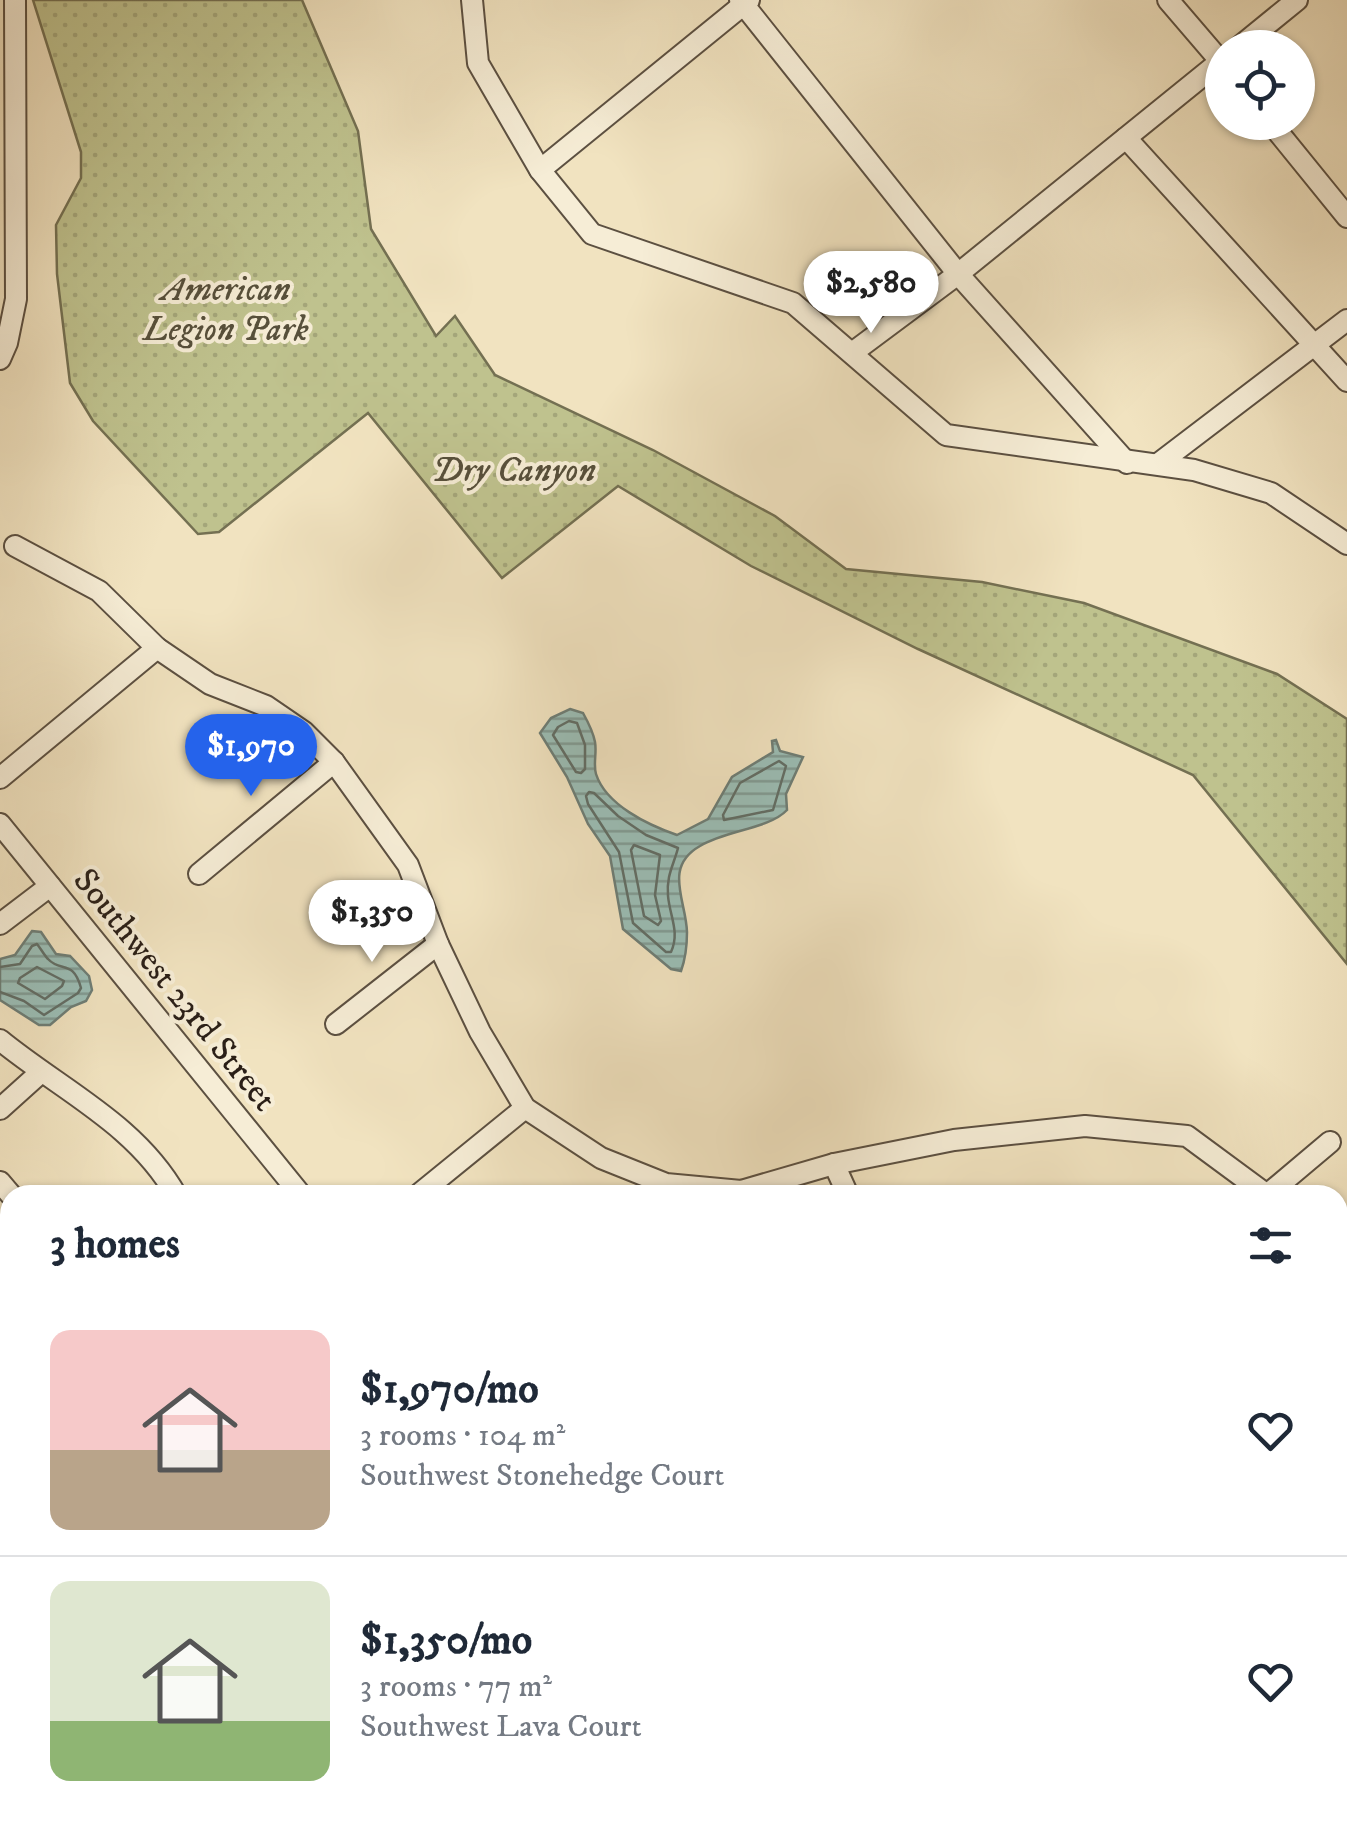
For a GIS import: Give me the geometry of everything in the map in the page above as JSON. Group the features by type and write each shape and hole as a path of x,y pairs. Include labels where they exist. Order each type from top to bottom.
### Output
{"street":[{"path":"0,359 8,343 16,299 15,0"},
{"path":"472,0 478,63 540,170 592,234 794,304 946,435 1194,470 1270,494 1347,544"},
{"path":"1168,0 1205,42"},
{"path":"1260,30 1297,0"},
{"path":"540,170 744,1 958,274 1127,462"},
{"path":"852,352 958,274 1205,75"},
{"path":"1126,138 1347,381"},
{"path":"1285,140 1347,217"},
{"path":"1158,464 1347,320"},
{"path":"15,546 99,591 157,648 210,684 266,706 304,732 334,762 408,865 438,944 480,1032 525,1108 601,1158 654,1185"},
{"path":"0,778 157,648"},
{"path":"200,874 334,762"},
{"name":"Southwest 23rd Street","path":"0,824 293,1185"},
{"path":"2,923 50,886"},
{"path":"336,1024 438,944"},
{"path":"0,1040 135,1139 171,1185"},
{"path":"0,1109 40,1073"},
{"path":"430,1185 525,1108"},
{"path":"762,1185 834,1164 954,1140 1086,1126 1187,1136 1253,1185"},
{"path":"1279,1185 1330,1142"},
{"path":"834,1164 843,1185"}],"green space":[{"path":"33,0 302,0 358,131 371,229 436,336 455,316 495,375 653,450 775,516 846,569 982,582 1084,603 1277,674 1347,719 1347,964 1193,775 918,649 751,566 618,486 502,578 368,413 219,532 198,534 93,421 70,383 57,274 56,225 81,178 81,152"}],"water":[{"path":"570,709 583,713 590,727 595,742 596,774 609,795 641,819 677,835 708,819 732,777 773,752 772,741 776,740 780,751 803,757 786,794 787,810 769,821 700,846 682,864 679,885 687,932 681,971 671,969 623,929 610,856 588,824 567,777 540,733 551,718"},
{"path":"32,931 41,932 56,954 70,956 89,976 92,990 86,1001 71,1007 50,1025 39,1025 0,1000 0,959 15,955"}],"park label":[{"name":"American Legion Park","path":"226,308"},
{"name":"Dry Canyon","path":"514,469"}]}
